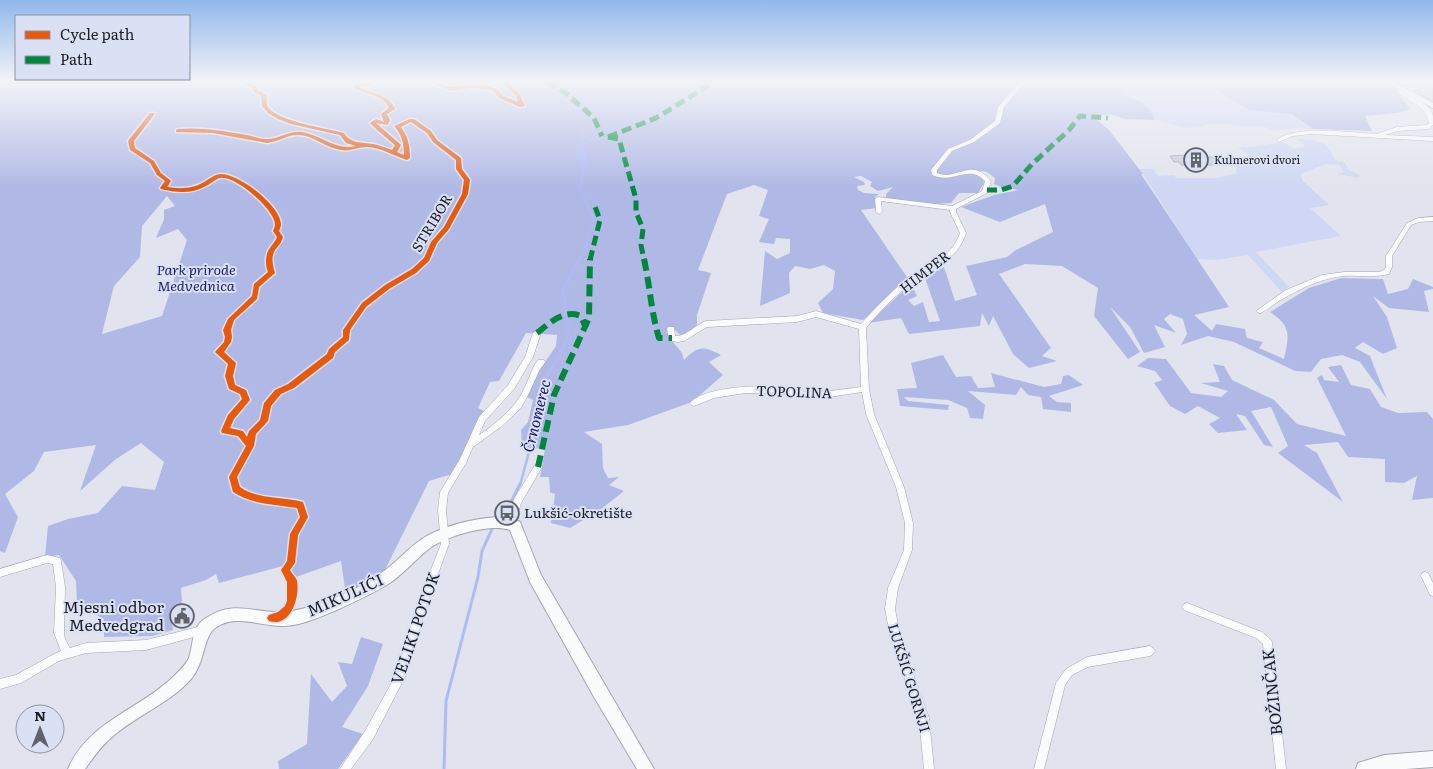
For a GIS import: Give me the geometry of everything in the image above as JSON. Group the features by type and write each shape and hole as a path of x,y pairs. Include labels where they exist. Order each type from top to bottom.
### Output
{"street":[{"path":"879,212 878,199 953,208 987,190 988,179 979,174 964,172 940,178 934,174 934,170 950,150 972,141 998,122 999,118"},
{"path":"1380,135 1383,132 1397,129 1428,127 1432,123 1431,118"},
{"path":"1279,140 1292,134 1311,132 1433,139"},
{"name":"HIMPER","path":"862,327 904,286 946,259 957,245 963,233 953,208"},
{"path":"1259,311 1288,292 1324,277 1387,272 1389,256 1409,224 1418,220 1433,219"},
{"path":"671,329 672,338 678,340 687,337 701,325 797,318 816,314 862,327"},
{"name":"LUKŠIĆ GORNJI","path":"862,327 865,389 870,414 900,487 907,512 910,544 893,588 890,609 896,640 924,718 929,769"},
{"name":"VELIKI POTOK","path":"345,769 370,735 401,675 424,599 445,544 442,502 444,492 482,418 511,387 529,357 537,333"},
{"path":"469,446 512,414 523,398 541,362"},
{"name":"TOPOLINA","path":"694,403 709,395 746,391 775,390 805,395 822,395 865,389"},
{"path":"538,467 517,502 512,523 517,529 535,578 599,692 646,769"},
{"name":"MIKULIĆI","path":"202,632 211,622 234,614 287,619 336,602 386,579 422,547 443,534 492,523 512,523"},
{"path":"0,573 47,559 57,561 61,595 57,619 60,639 67,653"},
{"path":"1424,576 1433,592"},
{"name":"BOŽINČAK","path":"1187,607 1258,635 1267,642 1281,769"},
{"path":"0,684 18,680 67,653 86,648 158,643 202,632 195,660 184,676 150,704 106,732 76,769"},
{"path":"1040,769 1059,688 1064,676 1079,664 1150,651"},
{"path":"1364,769 1384,763 1433,759"}],"shaded area":[{"path":"1154,118 1297,118 1313,129 1296,128 1276,131 1261,126 1243,127 1229,124 1208,124 1201,127 1185,128 1155,120"},
{"path":"1298,139 1316,141 1325,145 1329,148 1334,159 1345,163 1349,170 1359,175 1359,178 1338,174 1344,172 1339,165 1326,164 1300,174 1303,181 1329,205 1310,208 1341,236 1256,252 1289,287 1282,292 1248,255 1218,260 1197,259 1140,169 1154,169 1158,176 1174,175 1176,178 1217,178 1237,173 1235,164 1249,155 1238,147 1252,147 1283,142 1294,149 1305,146"},
{"path":"581,140 583,140 583,143 590,142 585,144 584,147 590,166 578,166 575,150"}],"green space":[{"name":"Park prirode Medvednica","path":"0,118 1095,118 1109,130 1143,174 1141,174 1229,307 1194,315 1212,331 1216,324 1245,329 1247,338 1263,342 1259,348 1284,359 1288,338 1287,332 1282,322 1270,312 1309,288 1341,278 1383,279 1388,294 1408,289 1413,279 1433,287 1433,289 1424,291 1429,312 1389,308 1373,296 1387,317 1397,348 1383,354 1363,342 1355,348 1370,356 1387,399 1360,362 1342,355 1321,359 1311,372 1295,371 1234,342 1208,336 1181,345 1187,334 1183,319 1170,314 1164,319 1176,333 1154,325 1165,347 1144,353 1130,327 1110,307 1140,352 1128,359 1094,316 1098,288 1062,266 1025,264 999,274 1051,348 1042,356 1057,361 1029,368 1013,354 993,316 989,326 982,313 980,326 909,334 901,318 868,323 911,284 917,296 908,300 914,306 923,302 929,322 940,321 925,278 944,267 955,301 977,295 966,266 1007,257 1016,250 1053,232 1045,204 1000,222 961,207 994,195 1019,190 994,184 995,178 987,172 968,169 983,178 984,183 978,193 959,193 951,203 934,204 886,199 886,194 893,187 878,191 870,186 872,182 861,176 854,177 864,182 865,185 857,186 858,190 864,193 879,194 875,197 877,208 861,210 909,280 863,320 823,313 818,303 833,289 835,271 824,265 810,269 795,266 789,273 790,293 760,306 765,251 777,259 790,253 790,239 776,238 774,244 759,242 769,219 759,216 768,190 754,185 727,194 698,270 711,273 697,315 697,325 682,337 675,330 668,336 682,353 684,360 701,348 721,355 709,362 723,375 692,402 628,425 584,432 602,444 603,468 608,478 619,477 609,485 624,491 600,510 570,528 551,523 555,494 550,492 549,477 540,477 545,449 522,447 521,430 528,422 533,400 527,397 539,371 556,346 557,335 526,333 499,381 490,382 478,408 484,411 452,474 429,481 382,576 346,595 341,561 296,577 285,570 283,566 219,583 216,574 206,580 181,588 182,602 170,612 173,630 152,636 104,637 104,619 77,605 76,581 59,555 45,557 48,526 68,519 98,513 122,486 155,490 164,462 141,443 116,459 80,491 96,445 44,452 34,471 5,494 18,517 5,553 0,551","holes":["167,196 175,206 164,210 164,219 156,238 178,229 187,240 162,316 102,334 114,286 140,257 142,226"]},
{"name":"Park prirode Medvednica","path":"1122,118 1154,118 1155,120"},
{"path":"1297,118 1366,118 1372,131 1313,129"},
{"path":"943,355 956,377 971,376 978,388 995,387 991,373 1044,387 1061,384 1063,376 1069,375 1083,385 1049,396 1057,402 1071,403 1071,412 1043,409 1041,397 1028,395 1021,387 1016,395 968,391 985,405 983,419 970,418 967,408 948,400 904,397 908,401 949,405 948,410 900,406 897,389 917,388 911,363"},
{"path":"1148,358 1166,359 1191,393 1221,397 1228,391 1201,383 1220,382 1213,364 1224,366 1232,380 1274,400 1297,424 1346,436 1317,378 1322,375 1324,380 1339,382 1328,367 1341,365 1351,385 1370,389 1381,407 1398,413 1427,412 1433,419 1433,498 1412,500 1417,476 1404,483 1385,482 1385,459 1348,457 1338,442 1304,445 1317,453 1343,502 1278,453 1288,446 1271,407 1251,411 1273,447 1264,445 1245,416 1236,414 1247,430 1218,433 1209,424 1220,418 1198,406 1185,414 1170,406 1154,383 1162,380 1155,371 1137,366"},
{"path":"361,637 383,644 368,686 342,727 363,734 338,769 279,769 278,761 307,744 311,674 332,702 347,686 338,662 352,664"}],"building":[{"name":"Kulmerovi dvori","path":"1202,154 1204,157 1219,157 1224,165 1181,165 1179,162 1174,162 1170,156"}],"waterway":[{"name":"VELIKI POTOK","path":"570,118 583,128 581,141"},
{"path":"586,143 617,126 626,118"},
{"name":"Črnomerec","path":"579,260 594,220 580,190 584,164"},
{"name":"Črnomerec","path":"520,485 535,430 543,382 561,353 567,337 568,323 563,290 579,259"},
{"name":"Črnomerec","path":"499,516 510,504 520,484"},
{"name":"Črnomerec","path":"444,769 446,701 478,577 482,551 492,529"}],"marked path":[{"path":"594,118 602,136"},
{"path":"608,137 656,118"},
{"path":"987,190 1001,190 1013,186 1032,164 1069,130 1079,118"},
{"path":"608,137 619,139 636,199 636,212 643,229 641,245 650,288 649,299 659,338 672,338"},
{"path":"538,467 554,395 589,318 589,265 600,220 594,204"},
{"path":"537,333 552,321 569,314 581,316 586,328"}],"cycle path":[{"path":"149,118 131,141 132,149 152,162 159,174 168,181 163,188 180,191 191,190 217,177 228,177 246,186 264,201 276,217 278,224 276,231 280,237 278,243 271,250 269,266 272,273 256,286 255,297 231,319 227,330 228,342 219,352 232,363 229,376 232,387 243,392 246,400 231,417 225,431 240,433 250,446 233,477 236,489 251,497 300,505 304,517 294,534 291,563 285,570 292,581 292,601 288,609 280,616 272,618"},
{"name":"STRIBOR","path":"250,446 252,433 264,421 267,405 278,392 291,386 330,356 332,351 346,338 347,330 364,305 387,287 414,271 427,259 434,242 447,228 465,194 467,180 459,169 459,159 435,141 429,132 412,120 397,126 406,141 407,158 377,147 352,143 344,138 342,134 333,131 280,118"},
{"path":"386,118 386,124 376,121 373,123 398,145 394,152"},
{"path":"178,131 196,130 267,141 300,133 309,135 337,148 352,149 362,146"}],"place":[{"name":"Kulmerovi dvori","path":"1196,160"},
{"name":"Lukšić-okretište","path":"507,513"},
{"name":"Mjesni odbor Medvedgrad","path":"182,616"}]}
